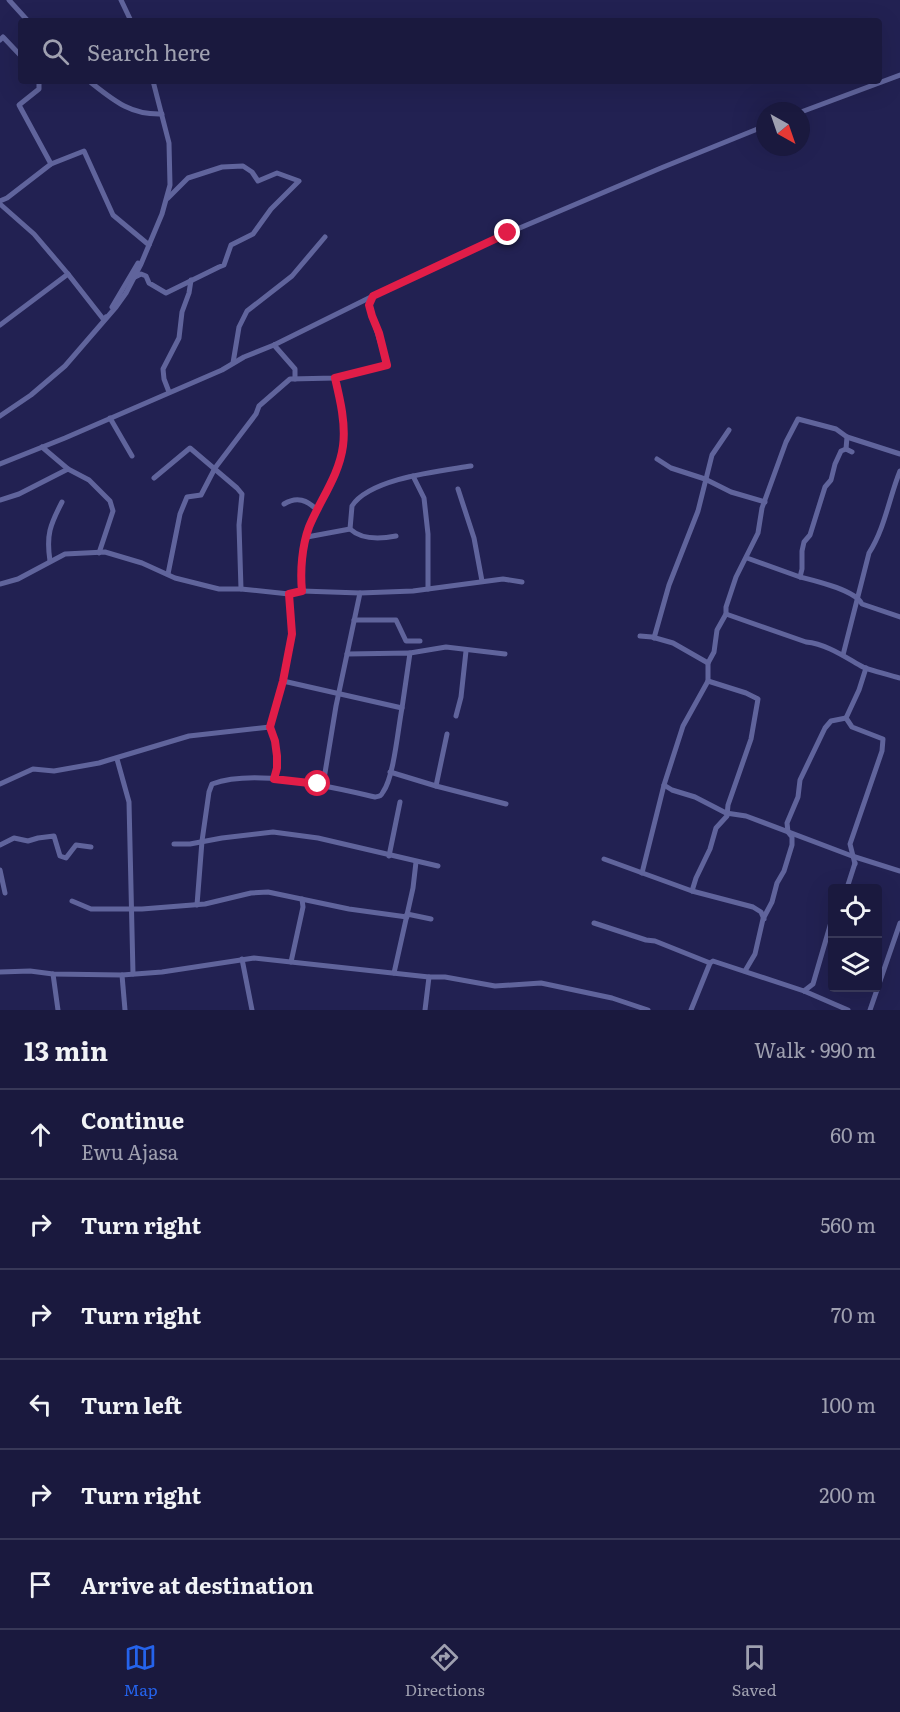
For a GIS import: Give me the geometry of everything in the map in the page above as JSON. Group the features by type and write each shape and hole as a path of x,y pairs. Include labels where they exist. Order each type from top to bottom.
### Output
{"street":[{"path":"9,0 25,18"},
{"path":"121,0 129,18"},
{"path":"1,37 18,53"},
{"path":"882,82 900,75"},
{"path":"39,84 39,88 19,105 51,164"},
{"path":"93,84 123,106 136,112 162,114"},
{"path":"0,416 31,395 65,366 116,307 135,277 150,244 170,185 171,157 154,84"},
{"path":"810,109 876,84"},
{"path":"0,464 222,370 508,233 756,130"},
{"path":"84,151 113,214 150,244 104,320 34,234 0,203 51,164 84,151"},
{"path":"135,277 141,274 146,276 149,283 166,293 224,265 231,244 253,234 271,209 299,181 276,173 258,181 252,172 243,166 234,165 188,178 167,198"},
{"path":"233,363 239,327 247,311 292,276 325,237"},
{"path":"0,325 68,274"},
{"path":"169,392 163,369 179,338 182,312 192,280"},
{"path":"180,287 189,294"},
{"path":"168,574 180,514 188,497 199,496 203,493 215,468 259,406 290,380 335,378 387,365 369,305 373,296"},
{"path":"274,345 295,369 295,379"},
{"path":"302,591 302,571 307,537 335,475 343,448 344,430 335,378"},
{"path":"110,418 132,456"},
{"path":"747,558 758,533 761,513 786,442 798,419 836,429 848,436 900,454"},
{"path":"654,638 669,585 698,512 712,455 729,430"},
{"path":"800,577 804,542 810,536 825,487 833,474 841,451 849,451 848,436"},
{"path":"42,447 68,469 89,480 112,503 113,511 99,553"},
{"path":"154,478 190,448 242,494 239,525 241,589"},
{"path":"657,459 671,468 705,479 731,492 765,501"},
{"path":"350,529 352,508 357,500 378,487 413,476 471,466"},
{"path":"0,500 19,494 68,469"},
{"path":"843,655 869,553 888,511 900,471"},
{"path":"413,476 424,498 428,534 428,589"},
{"path":"458,489 474,537 482,581"},
{"path":"284,504 302,500 318,510"},
{"path":"50,561 47,542 50,525 62,502"},
{"path":"307,537 350,529 357,534 374,538 383,539 396,536"},
{"path":"0,584 18,579 65,554 105,552 197,585 219,590 241,589 289,594 302,591 360,593 428,589 503,579 522,582"},
{"path":"642,873 664,784 683,726 708,681 708,663 714,652 717,630 726,614 726,607 744,557 848,591 858,597 862,604 900,617"},
{"path":"323,785 360,593"},
{"path":"274,779 277,756 270,727 283,681 293,625 289,594"},
{"path":"726,614 806,642 816,643 843,655 866,669 900,678"},
{"path":"354,620 396,620 406,641 420,641"},
{"path":"640,636 673,643 708,663"},
{"path":"347,654 410,653 446,647 505,654"},
{"path":"456,716 461,697 466,651"},
{"path":"197,904 208,792 212,784 242,779 274,779 323,785 375,797 383,793 390,772 410,653"},
{"path":"846,718 866,669"},
{"path":"283,681 402,708"},
{"path":"692,891 710,849 716,828 727,813 751,739 758,699 708,681"},
{"path":"745,971 755,954 764,919 792,845 787,823 798,797 800,780 825,728 831,721 846,718"},
{"path":"846,718 852,727 884,740 850,844 855,864"},
{"path":"0,784 33,769 54,771 117,759 189,736 270,727"},
{"path":"436,786 447,734"},
{"path":"117,759 129,802 133,974"},
{"path":"390,772 506,804"},
{"path":"664,784 672,790 696,797 727,813 746,816 852,856 900,871"},
{"path":"389,855 400,802"},
{"path":"174,844 190,844 273,832 318,838 438,866"},
{"path":"0,844 14,838 28,842 54,836 60,856 66,858 76,845 91,847"},
{"path":"848,884 855,864 861,858"},
{"path":"604,859 692,891 753,907 761,912 764,919"},
{"path":"394,973 416,862"},
{"path":"0,870 5,893"},
{"path":"72,901 91,909 132,908 197,904 251,893 268,892 310,901 431,919"},
{"path":"291,962 303,907 302,899"},
{"path":"303,907 310,901"},
{"path":"594,922 655,941 711,963 715,961 804,991 848,1010"},
{"path":"870,1010 900,923"},
{"path":"804,991 813,984 828,933"},
{"path":"0,972 122,975 162,972 254,958 445,977 495,986 541,983 612,998 648,1010"},
{"path":"242,959 252,1010"},
{"path":"693,1010 711,963"},
{"path":"53,974 58,1010"},
{"path":"122,975 124,1010"},
{"path":"425,1010 429,977"}],"route":[{"path":"318,784 274,779 277,756 270,727 283,681 292,634 289,594 302,591 305,542 312,521 338,469 343,448 344,430 335,378 387,365 369,305 373,296 508,233"}]}
